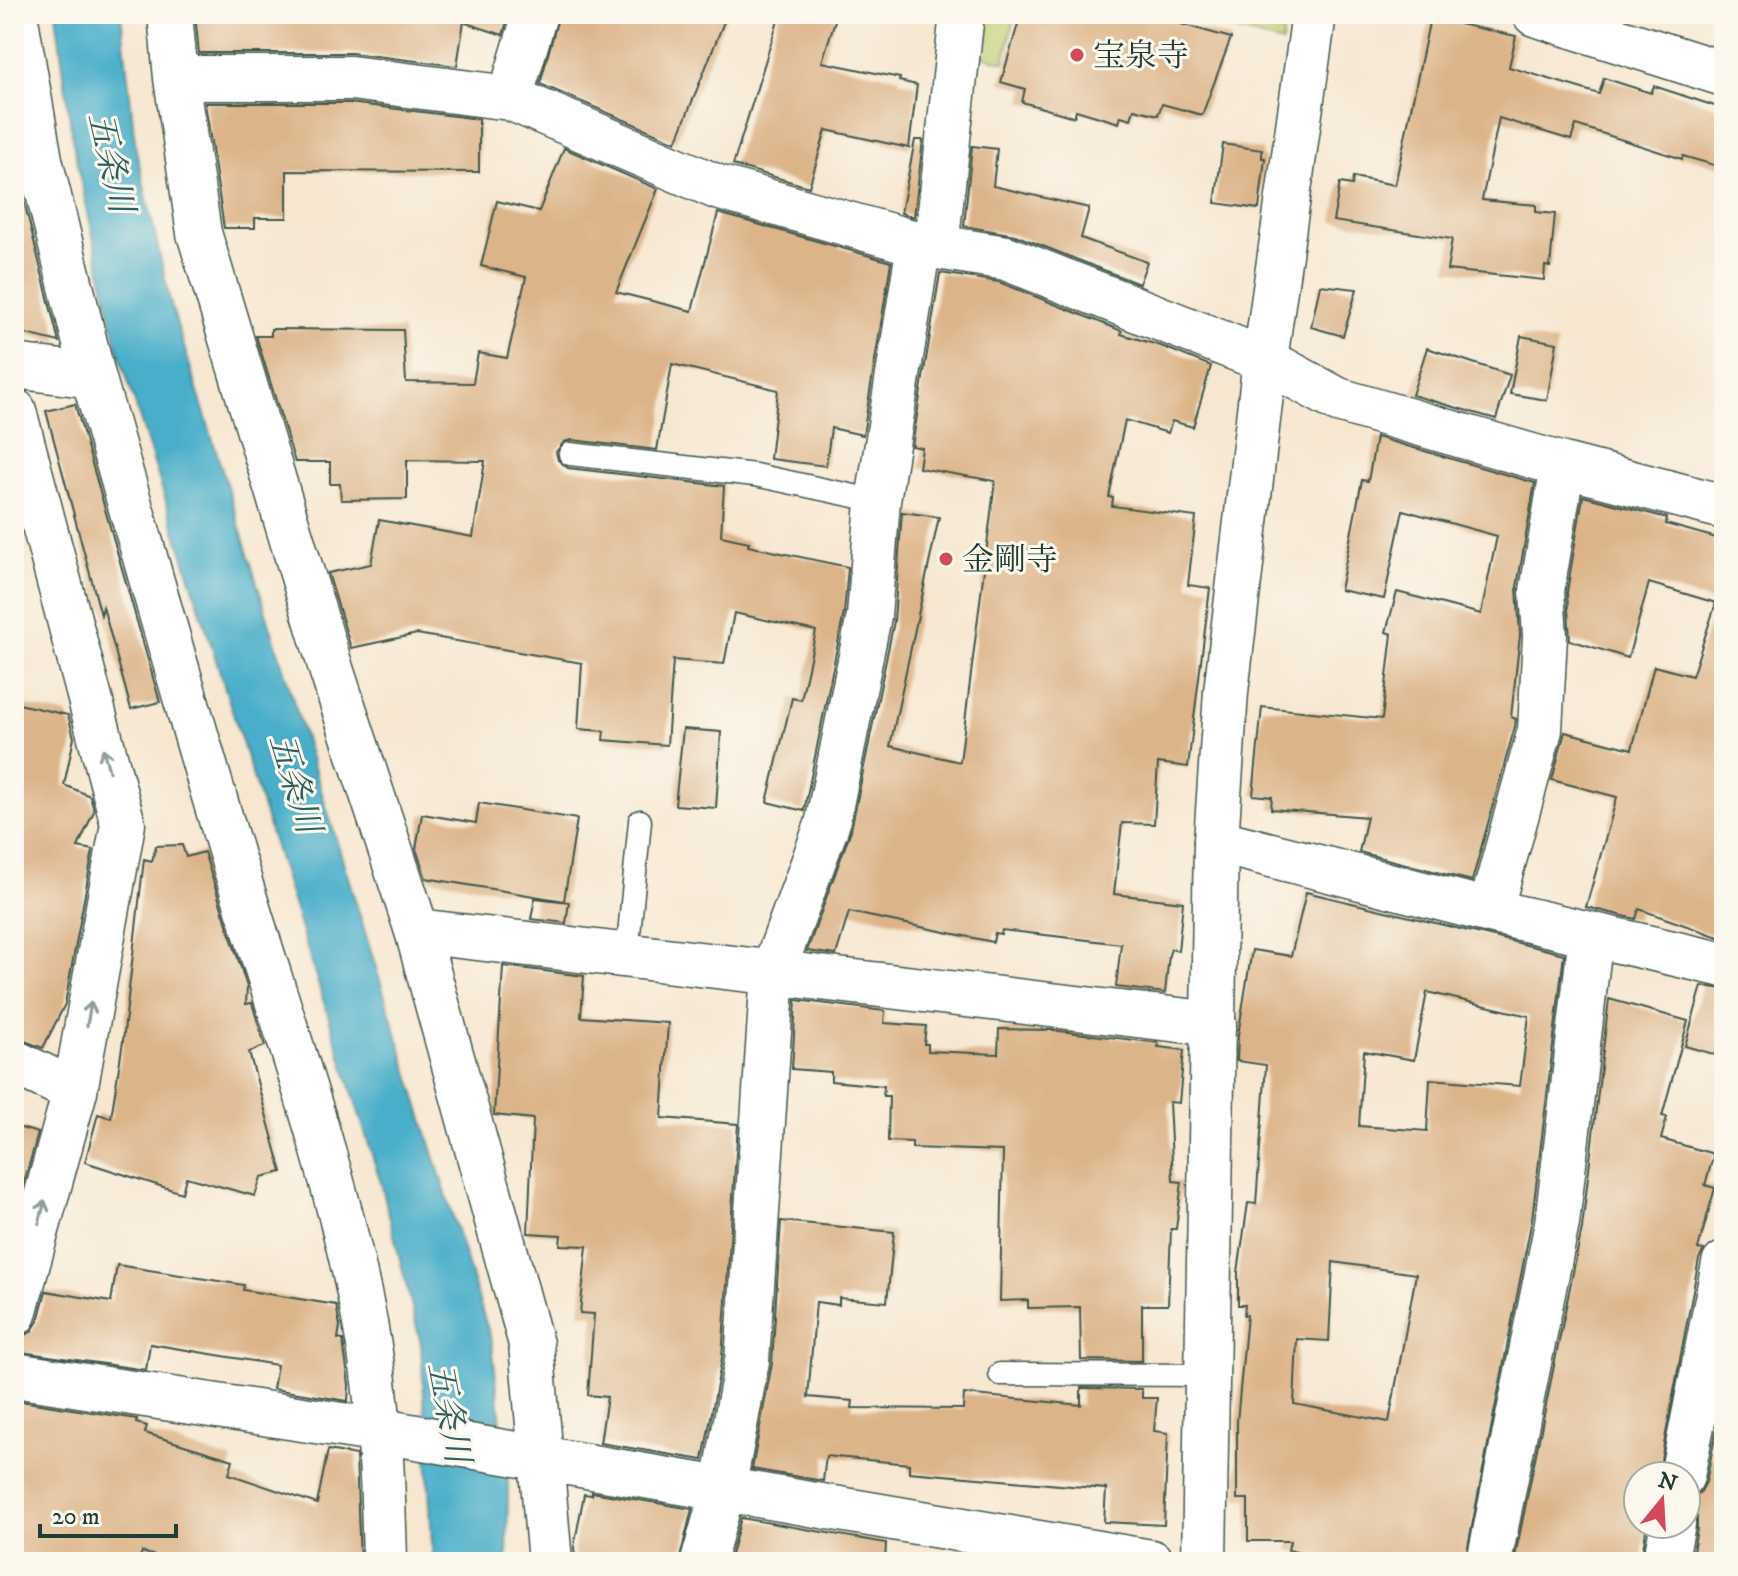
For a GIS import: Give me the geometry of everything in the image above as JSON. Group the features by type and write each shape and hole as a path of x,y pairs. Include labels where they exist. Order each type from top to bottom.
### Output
{"street":[{"path":"15,14 40,160 93,376 246,901 315,1121 365,1322 381,1431 385,1562"},
{"path":"170,14 176,78 199,233 332,672 417,931 531,1344 550,1562"},
{"path":"510,98 535,14"},
{"path":"703,1562 723,1490 747,1361 773,972 827,825 869,616 878,501 927,245 962,14"},
{"path":"1204,1562 1216,841 1226,692 1265,360 1314,14"},
{"path":"1535,14 1585,22 1724,74"},
{"path":"176,78 351,78 510,98 717,187 927,245 1006,258 1265,360 1338,400 1563,465 1724,507"},
{"path":"14,366 93,376"},
{"path":"14,411 123,824 75,1091 14,1314"},
{"path":"1490,911 1540,730 1545,636 1542,591 1563,465"},
{"path":"1216,841 1490,911 1724,965"},
{"path":"417,931 1214,1024"},
{"path":"1489,1562 1557,1223 1591,934"},
{"path":"14,1062 75,1091"},
{"path":"1685,1460 1724,1264"},
{"path":"14,1375 381,1431 1151,1562"},
{"path":"1665,1562 1670,1540"}],"lane":[{"path":"570,454 755,475 878,501"},
{"path":"627,955 640,821"},
{"path":"1000,1374 1207,1375"}],"green space":[{"path":"976,14 1015,14 1004,62 971,53"},
{"path":"1180,14 1285,14 1282,43"}],"water":[{"name":"五条川","path":"56,14 121,14 136,150 171,305 492,1343 508,1485 507,1562 433,1562 421,1344 381,1183 117,346 73,143"}],"building":[{"path":"195,14 402,14 464,21 457,66 351,53 199,53"},
{"path":"467,14 509,14 503,35 466,23"},
{"path":"559,14 727,14 676,142 540,84"},
{"path":"780,14 837,14 822,62 900,78 899,81 917,85 909,148 826,130 809,187 733,165"},
{"path":"1021,14 1145,14 1231,38 1202,115 1162,104 1158,115 1134,109 1131,119 1121,116 1119,123 1076,110 1074,117 1022,102 1025,89 1001,82"},
{"path":"1430,18 1516,36 1509,67 1599,94 1604,78 1651,93 1654,86 1724,109 1724,168 1683,156 1682,159 1576,125 1571,140 1499,118 1482,200 1536,205 1536,212 1555,214 1550,267 1545,266 1544,280 1447,270 1452,239 1333,221 1340,183 1352,185 1353,177 1395,185"},
{"path":"205,103 349,103 479,119 479,172 287,171 287,218 255,218 255,228 224,228"},
{"path":"915,140 923,140 914,217 901,213"},
{"path":"1223,144 1262,150 1262,158 1265,158 1259,209 1215,203"},
{"path":"972,146 997,149 993,186 1089,208 1081,238 1147,262 1139,284 1015,235 964,226"},
{"path":"564,148 658,189 616,292 692,311 718,213 891,262 863,435 831,428 826,466 770,459 778,390 672,364 657,450 572,440 564,442 556,452 558,460 568,468 724,486 721,536 749,542 748,546 848,567 844,613 804,811 767,802 792,698 801,700 816,631 734,613 724,664 673,660 667,745 603,740 604,731 578,729 582,663 417,634 351,648 328,573 371,564 379,520 473,537 485,461 407,460 407,499 341,500 340,484 330,484 330,462 295,462 256,336 271,336 271,329 403,330 406,382 473,383 478,353 507,358 526,277 481,266 497,201 539,211"},
{"path":"21,189 59,342 14,331 14,190"},
{"path":"940,273 999,282 1122,331 1121,334 1211,366 1193,427 1172,421 1168,433 1125,420 1109,497 1113,498 1112,506 1196,517 1188,585 1210,588 1188,767 1158,763 1154,824 1122,823 1114,894 1183,902 1178,951 1171,949 1169,955 1165,993 1116,987 1121,944 1002,930 1001,934 995,933 993,942 849,912 836,955 807,951 851,830 894,621 902,512 939,517 890,746 960,762 995,481 919,468 922,448 912,446"},
{"path":"1320,285 1357,289 1343,336 1311,327"},
{"path":"1521,336 1557,343 1547,400 1510,394"},
{"path":"1427,348 1510,375 1496,419 1412,395"},
{"path":"75,404 160,702 131,709 103,607 101,615 46,411"},
{"path":"1376,437 1535,483 1517,587 1520,635 1511,717 1516,719 1515,726 1472,881 1359,852 1367,817 1271,809 1272,797 1253,795 1262,707 1382,719 1392,634 1386,632 1397,592 1481,614 1497,536 1403,510 1384,599 1340,590 1362,480 1368,481"},
{"path":"1583,496 1667,518 1666,524 1724,540 1724,939 1639,909 1636,919 1586,907 1617,797 1552,780 1565,732 1632,749 1654,666 1692,676 1716,603 1649,583 1628,658 1570,640 1567,592"},
{"path":"14,703 68,715 74,738 64,785 90,796 94,811 78,847 93,850 65,1004 43,1048 14,1037"},
{"path":"683,729 721,732 716,808 675,805"},
{"path":"479,803 577,819 564,901 426,878 416,849 422,814 476,823"},
{"path":"182,845 186,857 204,852 247,987 246,1004 252,1003 265,1046 249,1052 282,1172 261,1177 255,1196 186,1177 182,1193 85,1162 98,1114 111,1118 144,859 152,861 156,846"},
{"path":"1306,892 1564,954 1532,1219 1465,1562 1356,1562 1288,1550 1290,1541 1248,1541 1248,1499 1237,1499 1237,1422 1247,1315 1244,1315 1245,1305 1238,1305 1238,1272 1248,1203 1256,1204 1266,1065 1237,1061 1238,1035 1252,950 1291,956","holes":["1427,992 1529,1016 1520,1086 1430,1079 1427,1131 1359,1126 1364,1051 1414,1060","1333,1262 1416,1274 1389,1422 1294,1404 1297,1339 1329,1341"]},
{"path":"535,898 569,902 566,923 531,919"},
{"path":"503,966 584,976 581,1017 668,1023 662,1118 738,1124 722,1358 703,1460 600,1443 607,1397 588,1395 594,1314 580,1313 587,1246 560,1245 561,1235 528,1233 533,1119 494,1115"},
{"path":"1702,986 1724,989 1724,1057 1685,1046"},
{"path":"1609,999 1688,1021 1662,1116 1667,1117 1661,1139 1714,1154 1705,1185 1715,1188 1698,1249 1704,1250 1699,1259 1661,1460 1622,1460 1622,1540 1644,1540 1641,1562 1514,1562 1582,1228"},
{"path":"796,1000 885,1011 884,1023 926,1026 924,1044 928,1044 928,1051 998,1054 999,1029 1051,1030 1159,1043 1158,1047 1184,1050 1179,1103 1169,1102 1173,1181 1182,1182 1176,1229 1171,1229 1168,1305 1142,1305 1142,1361 1081,1360 1080,1307 1028,1308 1028,1300 1000,1301 1003,1151 912,1148 912,1142 888,1141 889,1096 883,1096 884,1086 831,1081 831,1072 792,1069"},
{"path":"14,1126 38,1133 14,1219"},
{"path":"781,1221 894,1232 887,1302 839,1298 839,1305 816,1302 808,1397 853,1401 852,1408 963,1409 964,1394 1081,1405 1081,1388 1142,1389 1142,1398 1157,1398 1154,1431 1168,1433 1164,1525 1104,1522 1106,1489 909,1472 909,1464 826,1456 823,1481 752,1469 772,1363"},
{"path":"117,1265 244,1285 243,1290 336,1305 340,1326 338,1339 343,1340 349,1385 348,1401 273,1389 277,1365 150,1344 146,1370 14,1351 14,1338 31,1332 38,1321 46,1291 111,1302"},
{"path":"1724,1393 1724,1562 1691,1562 1695,1540 1702,1540 1702,1489"},
{"path":"14,1400 137,1419 136,1423 147,1426 145,1433 233,1460 229,1474 317,1504 328,1450 356,1455 360,1562 175,1562 142,1552 138,1562 14,1562"},
{"path":"592,1492 692,1509 679,1562 605,1562 575,1556 584,1494 592,1495"},
{"path":"741,1518 886,1543 885,1562 729,1562"}],"place":[{"name":"宝泉寺","path":"1077,55"},
{"name":"金剛寺","path":"946,559"}]}
